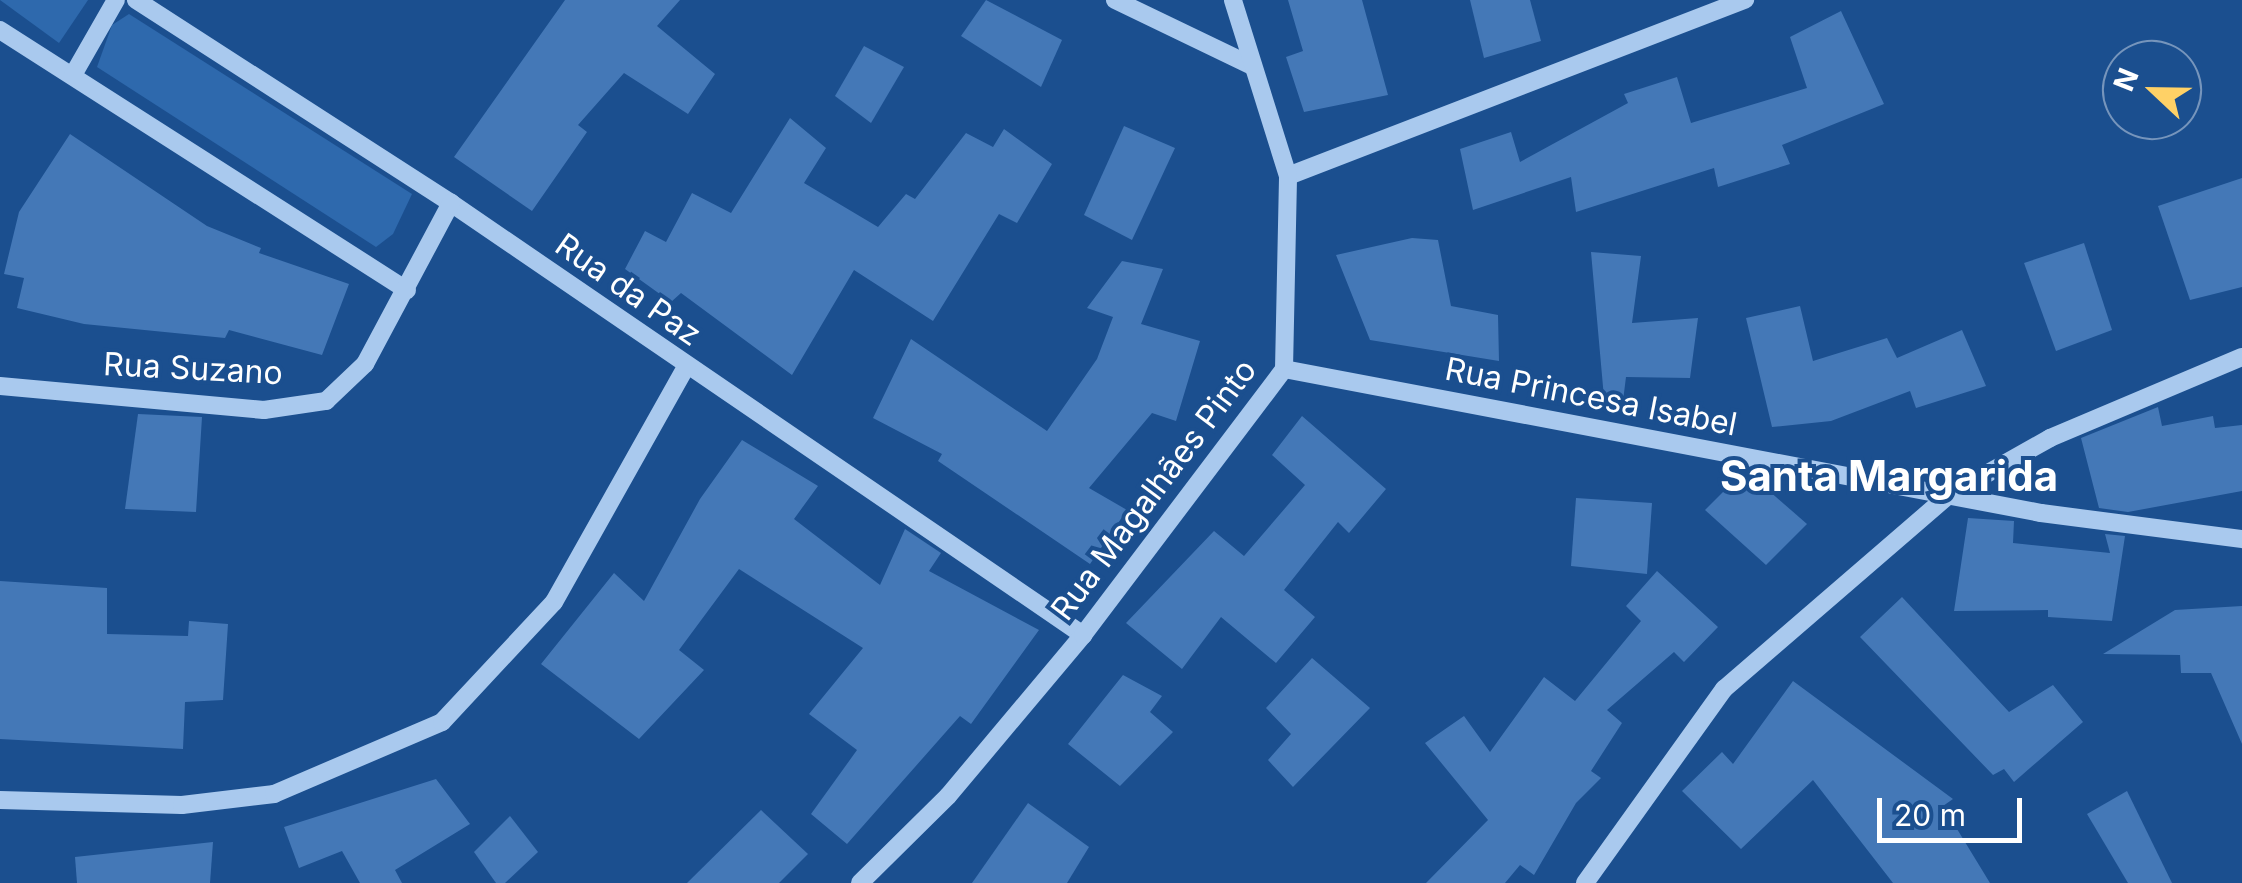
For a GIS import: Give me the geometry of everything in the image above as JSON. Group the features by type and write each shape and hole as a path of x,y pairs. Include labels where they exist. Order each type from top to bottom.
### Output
{"street":[{"path":"73,75 116,0"},
{"name":"Rua da Paz","path":"136,0 451,203 1083,635"},
{"path":"1115,0 1252,66"},
{"name":"Rua Magalhães Pinto","path":"860,883 948,796 1083,635 1284,369 1288,176 1234,0"},
{"path":"1288,176 1745,0"},
{"path":"0,30 407,290"},
{"name":"Rua Suzano","path":"0,386 264,410 326,401 365,364 451,203"},
{"path":"1584,883 1724,689 1949,495 2050,438 2242,357"},
{"path":"0,800 182,805 274,794 442,722 554,602 686,367"},
{"name":"Rua Princesa Isabel","path":"1284,369 1949,495 2242,540"}],"shaded area":[{"path":"0,0 88,0 59,43"},
{"path":"129,14 412,194 393,234 376,247 97,67 112,25"}],"building":[{"path":"565,0 680,0 657,26 715,74 688,114 624,73 578,125 587,132 532,211 454,157"},
{"path":"986,0 1062,40 1041,87 961,36"},
{"path":"1288,0 1362,0 1388,95 1304,112 1286,57 1303,51"},
{"path":"1470,0 1530,0 1541,41 1484,58"},
{"path":"1841,11 1884,104 1782,145 1790,164 1718,187 1714,168 1576,212 1571,177 1473,210 1460,149 1511,132 1520,162 1628,103 1624,94 1677,77 1691,123 1807,88 1790,37"},
{"path":"864,46 904,67 871,123 835,96"},
{"path":"790,118 826,148 804,183 878,227 906,194 915,199 966,133 993,147 1004,129 1052,164 1017,223 999,214 933,321 854,270 792,375 681,293 671,302 625,269 645,231 666,242 692,193 731,213"},
{"path":"1124,126 1175,148 1132,240 1084,215"},
{"path":"70,134 207,226 261,248 259,253 349,284 322,355 229,330 225,338 84,324 17,308 24,278 4,274 19,212"},
{"path":"2242,178 2242,287 2190,300 2158,206"},
{"path":"1412,238 1438,240 1451,306 1498,315 1499,361 1370,340 1336,255"},
{"path":"2084,243 2112,330 2056,351 2024,263"},
{"path":"1591,252 1641,256 1632,323 1698,318 1690,378 1626,377 1622,409 1605,409"},
{"path":"1122,261 1163,269 1141,324 1200,341 1176,421 1152,413 1089,488 1127,510 1090,564 938,461 942,454 873,418 911,339 1047,431 1097,359 1113,317 1087,308"},
{"path":"1800,306 1813,361 1887,338 1897,358 1962,330 1986,386 1916,408 1910,391 1831,421 1772,427 1746,318"},
{"path":"2158,407 2162,426 2213,416 2215,428 2242,425 2242,491 2128,512 2099,508 2081,438"},
{"path":"138,414 202,417 196,512 125,509"},
{"path":"1302,416 1386,489 1349,533 1338,522 1284,590 1315,617 1276,663 1221,617 1182,669 1126,623 1214,531 1244,556 1305,485 1272,455"},
{"path":"742,440 818,486 794,519 880,585 905,529 941,553 929,571 1039,630 971,724 960,716 847,844 811,814 857,750 809,714 863,648 739,569 679,650 704,670 639,739 541,664 614,573 644,601 700,499"},
{"path":"1745,470 1807,524 1766,565 1705,510"},
{"path":"1576,498 1652,503 1647,574 1571,566"},
{"path":"1968,518 2014,521 2013,543 2110,553 2105,534 2125,536 2112,621 2048,617 2048,610 1954,611"},
{"path":"1657,571 1718,627 1684,662 1674,652 1607,710 1622,723 1591,771 1601,778 1576,803 1534,875 1520,865 1505,883 1426,883 1488,820 1425,743 1464,716 1490,752 1544,677 1575,701 1641,621 1626,606"},
{"path":"0,581 107,588 107,634 188,636 189,621 228,624 223,700 185,702 183,749 0,739"},
{"path":"1902,597 2009,712 2053,685 2083,722 2014,782 2004,769 1993,775 1860,637"},
{"path":"2242,606 2242,744 2211,673 2181,673 2180,655 2103,654 2175,610"},
{"path":"1312,658 1370,708 1293,787 1268,760 1291,734 1266,708"},
{"path":"1123,675 1162,696 1150,712 1173,732 1120,786 1068,744"},
{"path":"1793,681 1953,799 1943,806 1990,883 1893,883 1813,780 1741,849 1682,791 1722,752 1733,764"},
{"path":"436,779 470,824 395,870 402,883 360,883 342,851 299,868 284,827"},
{"path":"2127,791 2172,883 2128,883 2087,814"},
{"path":"1028,803 1089,847 1067,883 972,883"},
{"path":"761,810 808,854 779,883 687,883"},
{"path":"510,816 538,852 505,883 496,883 474,852"},
{"path":"213,842 210,883 77,883 75,857"}],"district":[{"name":"Santa Margarida","path":"1889,476"}]}
